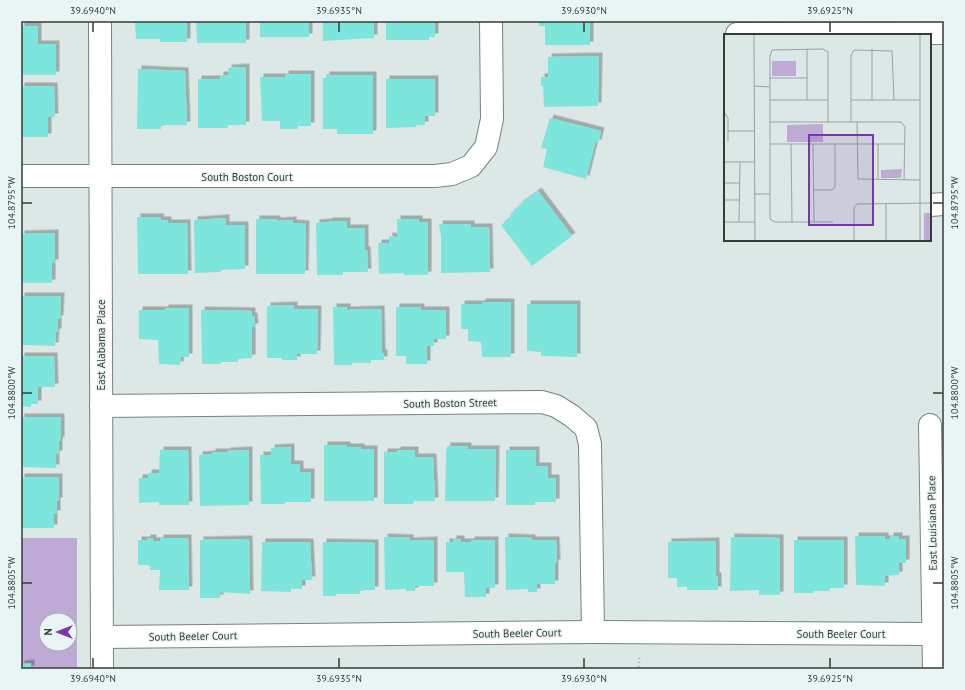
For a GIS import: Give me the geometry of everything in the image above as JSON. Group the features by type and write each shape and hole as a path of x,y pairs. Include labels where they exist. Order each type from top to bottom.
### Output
{"street":[{"name":"East Alabama Place","path":"100,21 102,669"},
{"name":"South Boston Court","path":"21,176 435,176 452,174 471,166 486,147 492,119 491,21"},
{"path":"737,21 737,34"},
{"path":"840,34 944,33"},
{"path":"931,204 944,204"},
{"name":"South Boston Street","path":"101,406 542,402 556,406 572,416 586,428 590,444 593,632"},
{"name":"East Louisiana Place","path":"930,425 934,669"},
{"name":"South Beeler Court","path":"102,637 593,632 933,634"}],"shaded area":[{"path":"21,538 77,538 77,612 38,612 38,652 77,652 77,669 21,669"}],"building":[{"path":"135,21 187,21 187,42 160,42 160,39 136,39"},
{"path":"196,21 246,21 246,43 197,43"},
{"path":"260,21 309,21 309,37 260,37"},
{"path":"323,21 374,21 374,38 323,41"},
{"path":"386,21 435,21 435,37 429,37 429,40 386,40"},
{"path":"539,21 590,21 590,45 545,45 545,26 539,26"},
{"path":"21,26 38,26 38,44 56,44 56,75 21,75"},
{"path":"599,56 598,106 544,107 541,77 548,77 548,57"},
{"path":"246,67 246,125 228,125 228,128 198,128 198,79 220,79 220,75 229,75 228,68"},
{"path":"138,69 185,71 187,125 161,125 161,129 137,129"},
{"path":"285,74 311,74 311,126 298,126 298,129 280,129 280,121 262,121 260,77 285,77"},
{"path":"326,75 373,75 373,134 337,134 337,129 323,129 323,78 326,78"},
{"path":"386,79 435,79 435,116 425,116 425,125 416,125 416,127 386,128"},
{"path":"21,86 54,86 55,117 48,117 48,137 21,137"},
{"path":"550,118 601,131 598,143 595,143 586,179 543,167 547,149 541,148"},
{"path":"538,191 572,236 532,266 501,225 512,217 510,214 520,206 519,205"},
{"path":"137,217 161,217 160,220 168,220 168,223 187,223 188,274 138,274"},
{"path":"226,218 226,225 245,225 245,269 195,273 194,220"},
{"path":"256,219 277,219 277,221 293,220 293,223 306,224 305,274 256,274"},
{"path":"397,219 419,219 419,222 428,222 428,275 404,275 404,273 379,274 378,243 389,243 389,236 397,237"},
{"path":"347,221 347,228 365,228 365,250 367,250 368,272 343,272 343,275 317,275 316,223"},
{"path":"439,224 471,224 471,227 489,227 490,272 441,273 441,236"},
{"path":"55,233 55,263 52,263 52,283 21,283 21,234"},
{"path":"21,296 61,296 60,319 58,319 58,332 56,332 55,346 21,345"},
{"path":"482,302 511,302 511,357 482,357 481,342 468,341 468,329 461,329 461,304 482,304"},
{"path":"527,304 577,304 577,357 541,356 541,352 527,351"},
{"path":"294,305 294,309 318,309 317,354 297,354 297,360 267,358 267,306"},
{"path":"333,307 347,307 347,310 381,309 382,353 384,353 384,360 371,360 371,363 352,363 352,365 334,365"},
{"path":"396,307 421,307 421,310 446,310 446,339 434,339 434,346 427,346 427,364 406,364 406,356 396,356"},
{"path":"165,308 189,308 189,357 181,357 180,365 159,364 158,340 139,339 139,310 165,310"},
{"path":"201,310 252,311 255,327 252,327 252,358 238,359 238,362 202,364"},
{"path":"21,356 54,356 55,387 38,387 38,404 31,404 31,407 21,406"},
{"path":"21,417 61,417 61,440 59,441 59,454 56,454 56,468 21,467"},
{"path":"324,445 347,445 347,447 374,449 374,501 324,501"},
{"path":"447,446 468,446 468,449 496,449 495,501 445,501"},
{"path":"291,447 291,464 300,464 300,472 311,472 311,502 261,504 260,455 271,455 271,448"},
{"path":"160,450 188,450 189,505 159,505 159,502 139,503 139,478 148,478 148,473 159,473"},
{"path":"249,450 249,505 200,506 199,455 212,454 212,452"},
{"path":"397,450 415,450 415,457 433,457 435,501 414,501 413,504 384,504 384,452 397,452"},
{"path":"506,450 536,450 536,466 548,466 548,478 556,478 556,502 535,502 535,505 506,505"},
{"path":"21,477 59,477 59,501 57,501 57,514 54,514 54,528 21,528"},
{"path":"855,536 885,536 885,539 890,539 890,536 899,536 899,539 906,539 906,563 899,563 899,575 885,576 885,586 856,585"},
{"path":"384,537 410,538 410,541 434,540 434,586 415,586 415,591 406,591 406,589 385,590"},
{"path":"505,537 532,538 532,540 556,540 557,563 555,563 555,584 537,584 537,592 528,592 528,589 506,590"},
{"path":"731,537 780,538 780,595 759,595 759,590 730,591"},
{"path":"147,538 153,538 153,541 160,541 160,538 188,538 189,590 159,590 160,570 150,570 150,566 148,565 138,565 138,540 147,540"},
{"path":"249,539 250,594 220,592 220,598 200,598 200,540"},
{"path":"453,539 461,539 461,542 471,542 471,540 495,540 495,588 486,588 486,597 465,597 464,572 446,572 446,542 453,542"},
{"path":"794,540 844,540 844,588 830,588 830,591 813,591 813,593 794,593"},
{"path":"716,541 716,576 718,576 718,590 687,590 687,587 677,587 677,578 668,578 668,542"},
{"path":"262,542 310,542 312,580 302,580 302,589 291,589 291,592 261,591"},
{"path":"323,542 375,543 375,590 360,590 360,594 336,594 336,596 323,596"},
{"path":"31,663 31,669 21,669 21,664"}]}
